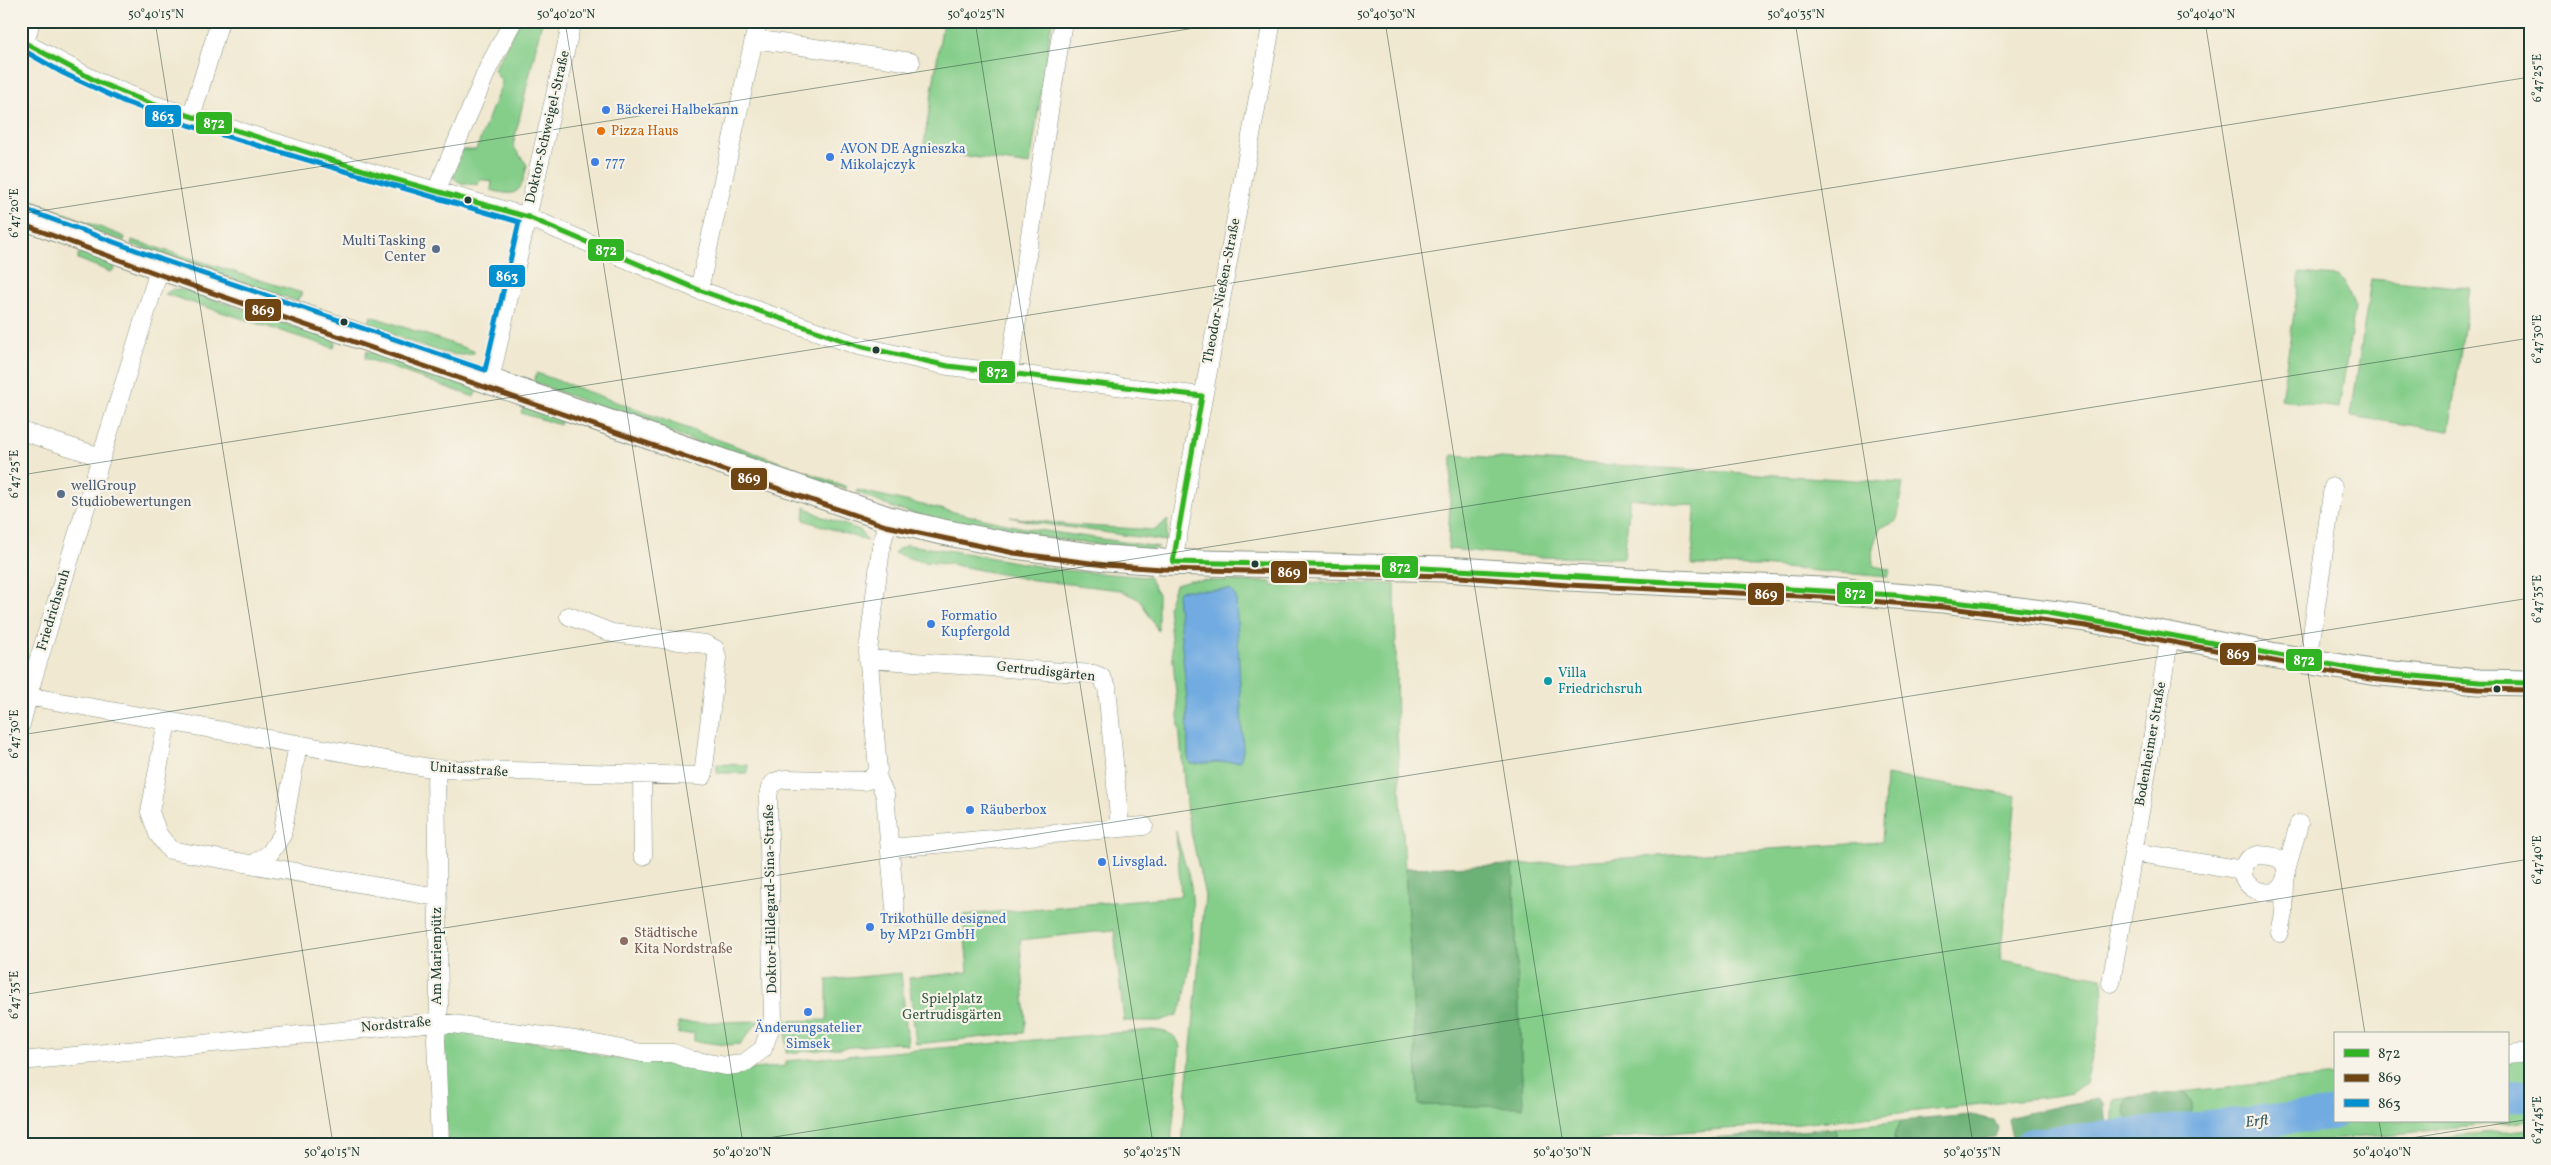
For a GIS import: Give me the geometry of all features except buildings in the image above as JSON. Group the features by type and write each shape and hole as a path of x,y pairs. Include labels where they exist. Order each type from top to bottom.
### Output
{"main road":[{"path":"21,216 160,267 888,519 938,531 1044,551 1106,558 1173,562 1405,567 1568,578 1821,590 2019,608 2308,662 2415,677 2530,683"}],"street":[{"path":"31,21 23,42 66,66 128,95 191,118 528,217 699,290 859,346 919,361 1202,396"},
{"path":"191,118 220,21"},
{"path":"436,191 489,66 513,21"},
{"name":"Doktor-Schweigel-Straße","path":"490,380 572,21"},
{"path":"699,290 758,21"},
{"path":"1009,372 1063,21"},
{"name":"Theodor-Nießen-Straße","path":"1173,562 1272,21"},
{"path":"754,39 910,62"},
{"name":"Friedrichsruh","path":"21,724 25,695 160,267"},
{"path":"21,431 101,457"},
{"path":"2308,662 2333,487"},
{"path":"888,519 878,567 868,659 878,753 876,774 885,795 896,919"},
{"name":"Unitasstraße","path":"25,695 436,769 703,776 717,653 713,646 612,633 568,616"},
{"name":"Bodenheimer Straße","path":"2111,983 2170,635"},
{"name":"Gertrudisgärten","path":"868,659 1086,674 1101,677 1108,687 1120,828"},
{"path":"167,721 150,812 158,834 170,850 437,897"},
{"path":"254,864 270,853 282,835 298,744"},
{"name":"Am Marienpütz","path":"436,769 437,1022 440,1144"},
{"path":"642,774 643,856"},
{"name":"Doktor-Hildegard-Sina-Straße","path":"763,1049 773,1020 768,798 770,786 780,779 864,781 871,779 876,774"},
{"path":"2280,933 2284,914 2285,876 2283,862 2277,857 2258,855 2248,859 2243,870 2246,884 2256,890 2273,892 2279,889 2285,876 2299,824"},
{"path":"890,848 1144,826"},
{"path":"2133,852 2243,870"},
{"name":"Nordstraße","path":"21,1061 437,1022 575,1040 642,1053 674,1053 690,1060 726,1066 743,1064 763,1049"},
{"path":"2508,1055 2530,1053"}],"green space":[{"path":"520,21 542,21 513,146 527,165 520,187 513,193 508,193 491,190 492,182 480,179 478,185 464,184 453,176 462,150 476,150 502,83 494,69"},
{"path":"943,21 1052,21 1030,165 923,150"},
{"path":"21,196 125,237 124,241 21,207"},
{"path":"132,240 302,293 297,301 131,244"},
{"path":"83,253 114,265 115,269 110,272 78,259 78,254"},
{"path":"2300,273 2337,276 2345,283 2355,307 2339,408 2281,400"},
{"path":"2371,279 2470,288 2449,431 2351,416"},
{"path":"173,289 186,290 336,341 334,348 165,294"},
{"path":"371,316 474,351 474,353 464,355 452,354 422,346 368,325"},
{"path":"367,351 477,390 474,397 365,358"},
{"path":"537,373 847,487 846,489 767,466 610,411 533,382"},
{"path":"524,406 562,419 560,425 521,413"},
{"path":"1452,455 1903,483 1897,521 1880,528 1872,552 1875,566 1891,570 1888,577 1760,566 1692,565 1695,506 1630,498 1624,558 1539,557 1448,549"},
{"path":"857,490 1024,528 1159,547 1149,551 963,527 890,507 857,492"},
{"path":"805,507 823,517 860,530 867,541 804,520"},
{"path":"1010,517 1070,525 1155,530 1168,520 1166,541 1037,523"},
{"path":"907,545 1061,570 1149,577 1158,594 1158,631 1140,600 1120,590 1026,579 950,564 922,562 894,553"},
{"path":"1189,580 1271,582 1272,586 1281,585 1281,582 1395,584 1397,733 1419,1105 1523,1106 1513,865 1882,842 1886,775 2016,796 2000,960 2102,978 2103,999 2101,1019 2086,1083 2072,1093 2054,1096 1799,1124 1681,1132 1560,1144 1182,1144 1205,896 1187,814 1168,606 1175,585"},
{"path":"717,764 748,765 748,773 717,773"},
{"name":"Spielplatz Gertrudisgärten","path":"1176,831 1190,879 1192,898 1189,973 1182,1005 1177,1015 1160,1021 1124,1021 1114,930 1020,940 1026,1021 1024,1033 916,1044 909,978 968,972 963,915 1181,896"},
{"path":"1513,865 1523,1107 1419,1105 1405,868"},
{"path":"901,973 908,1045 896,1043 786,1053 786,1021 827,1020 827,980"},
{"path":"759,1021 740,1044 727,1045 694,1041 694,1033 678,1034 678,1023"},
{"path":"1152,1030 1165,1032 1173,1036 1180,1047 1171,1144 447,1144 444,1033 446,1031 572,1047 604,1057 732,1071 786,1066 786,1061"},
{"path":"2530,1057 2530,1088 2508,1090 2508,1059"},
{"path":"2334,1076 2334,1108 2181,1122 2188,1116 2179,1092"},
{"path":"2185,1092 2192,1103 2192,1112 2186,1118 2166,1123 2135,1125 2125,1113 2127,1100 2132,1097"},
{"path":"2132,1097 2127,1103 2126,1111 2129,1119 2135,1125 2112,1128 2114,1100"},
{"path":"2098,1099 2104,1104 2106,1128 2012,1138 2008,1119 2011,1117"},
{"path":"2530,1102 2530,1121 2290,1144 2249,1144 2273,1141 2214,1139 2195,1133 2334,1120 2334,1122 2508,1122 2508,1103"},
{"path":"1971,1115 1994,1120 1998,1128 1995,1138 1951,1144 1895,1144 1894,1136 1901,1121"},
{"path":"1901,1121 1894,1136 1895,1144 1835,1144 1837,1133 1835,1128"},
{"path":"1835,1128 1837,1133 1835,1144 1641,1144"},
{"path":"2530,1130 2530,1138 2485,1144 2365,1144"},
{"path":"2195,1133 2214,1139 2268,1134 2277,1135 2278,1139 2238,1145 2157,1144 2158,1138"}],"water":[{"path":"1180,590 1230,590 1236,597 1243,751 1240,761 1190,764 1188,757 1187,700 1177,595"}],"waterway":[{"name":"Erft","path":"2508,1097 2530,1095"},
{"name":"Erft","path":"2030,1144 2334,1114"},
{"name":"Erft","path":"2103,1144 2104,1136"}],"transit line":[{"name":"872","path":"25,43 98,82 152,104 376,174 528,217 699,290 859,346 948,366 1202,396"},
{"name":"863","path":"21,49 63,73 125,102 188,125 519,222 485,370 163,260 24,209"},
{"name":"869","path":"21,224 158,274 886,526 1014,553 1105,565 1162,569 1446,576 1568,585 1821,597 1943,607 2086,626 2370,679 2478,689 2530,690"},
{"name":"872","path":"1173,562 1202,396"},
{"name":"872","path":"1173,562 1405,567 1894,595 2049,613 2371,672 2479,682 2530,683"}],"place":[{"name":"Bäckerei Halbekann","path":"606,110"},
{"name":"Pizza Haus","path":"601,131"},
{"name":"AVON DE Agnieszka Mikolajczyk","path":"830,157"},
{"name":"777","path":"595,162"},
{"name":"Multi Tasking Center","path":"436,249"},
{"name":"wellGroup Studiobewertungen","path":"61,494"},
{"name":"Formatio Kupfergold","path":"931,624"},
{"name":"Villa Friedrichsruh","path":"1548,681"},
{"name":"Räuberbox","path":"970,810"},
{"name":"Livsglad.","path":"1102,862"},
{"name":"Trikothülle designed by MP21 GmbH","path":"870,927"},
{"name":"Städtische Kita Nordstraße","path":"624,941"},
{"name":"Änderungsatelier Simsek","path":"808,1012"}]}
